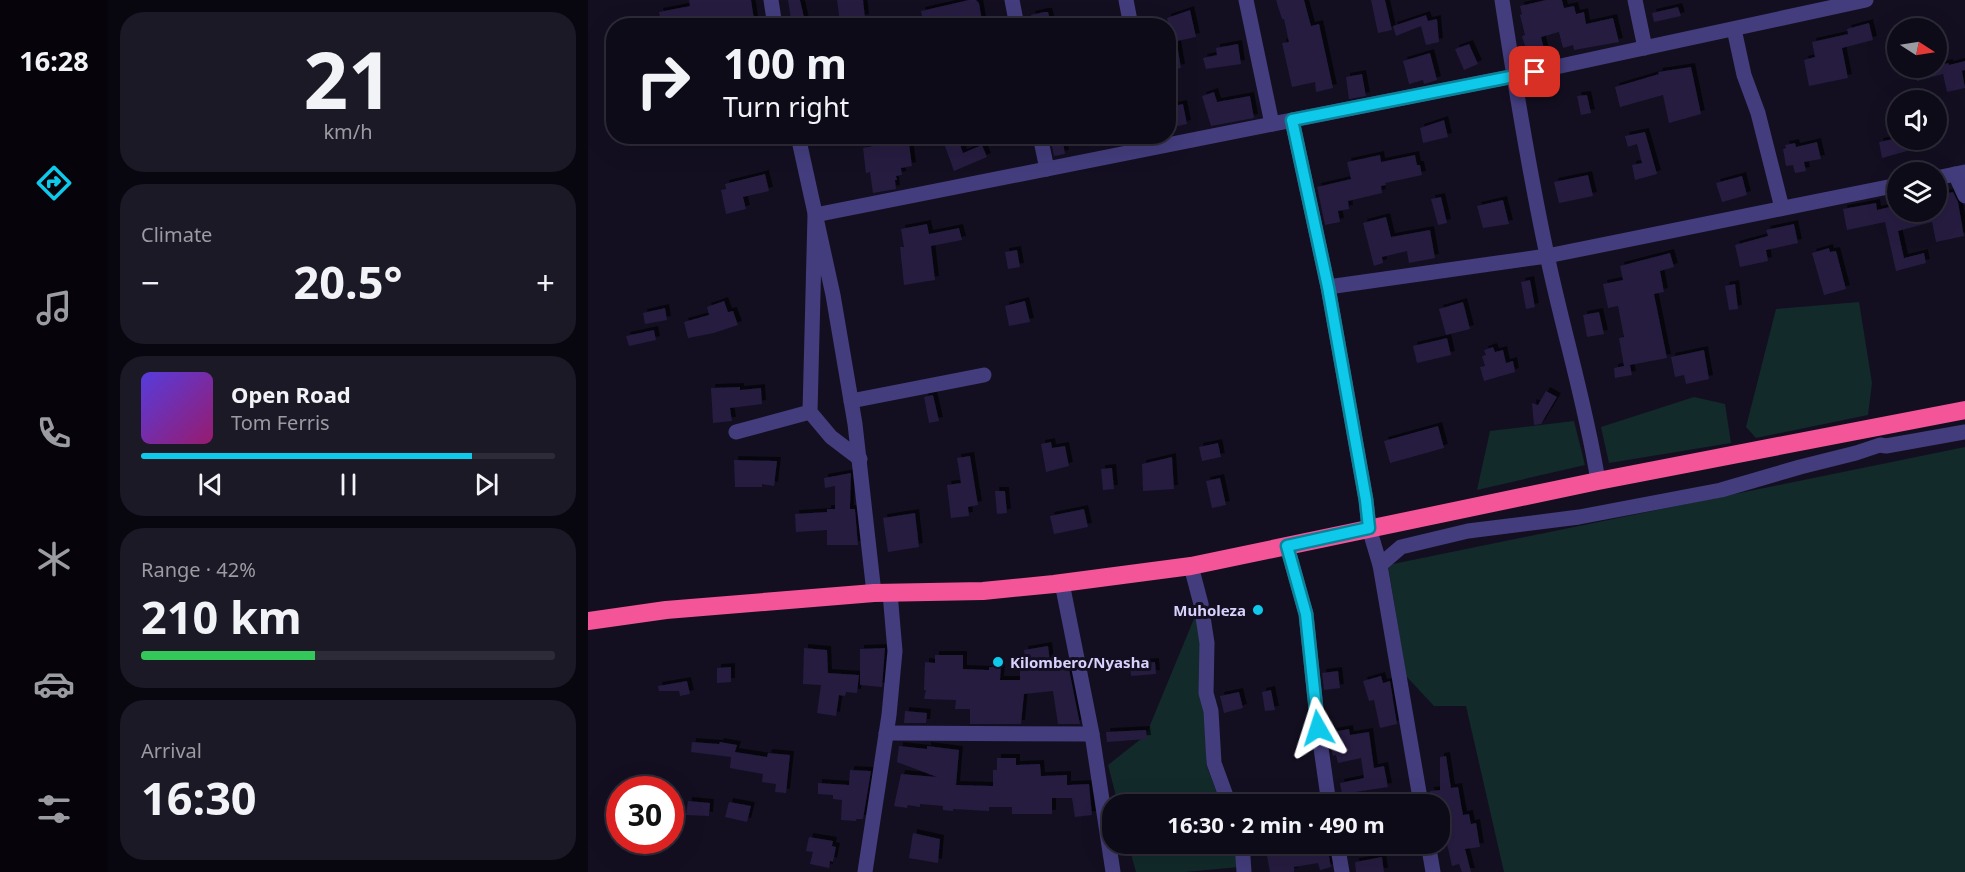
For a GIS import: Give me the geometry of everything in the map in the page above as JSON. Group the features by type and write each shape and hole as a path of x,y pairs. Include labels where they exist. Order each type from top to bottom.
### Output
{"highway":[{"path":"588,621 666,610 882,593 983,591 1191,566 1598,481 1965,410"}],"street":[{"path":"771,0 774,18"},
{"path":"1012,0 1015,18"},
{"path":"1126,0 1129,18"},
{"path":"1246,0 1272,124"},
{"path":"1502,0 1547,256 1591,436 1598,481"},
{"path":"1635,0 1645,48"},
{"path":"1176,139 1272,124 1514,76 1866,0"},
{"path":"1734,29 1744,75 1758,113 1782,208"},
{"path":"1292,120 1328,287 1369,528 1380,566 1419,794"},
{"path":"800,144 833,295 882,593 895,651 886,733 865,872"},
{"path":"1042,144 1047,169"},
{"path":"816,215 1047,169 1146,144"},
{"path":"1960,173 1965,196"},
{"path":"1328,287 1547,256 1887,187"},
{"path":"816,215 810,412 831,437 860,459"},
{"path":"850,401 984,375"},
{"path":"736,432 810,412"},
{"path":"1380,566 1401,547 1468,531 1579,517 1721,490 1880,445 1886,446 1965,432"},
{"path":"1287,546 1306,614 1328,794"},
{"path":"1191,566 1201,604 1207,644 1206,693 1210,711 1214,764 1225,794"},
{"path":"1062,583 1092,734 1113,872"},
{"path":"886,733 1092,734"},
{"path":"1243,854 1244,872"},
{"path":"1339,854 1342,872"},
{"path":"1430,854 1433,872"}],"green space":[{"path":"1859,302 1872,383 1868,415 1756,438 1746,427 1776,309"},
{"path":"1694,397 1725,404 1731,443 1609,463 1601,427"},
{"path":"1574,421 1585,465 1477,490 1490,431"},
{"path":"1965,447 1965,872 1504,872 1466,706 1434,706 1406,676 1388,565"},
{"path":"1198,609 1207,741 1206,764 1217,794 1115,794 1108,765 1146,735"},
{"path":"1131,854 1237,854 1239,867 1185,872 1136,872"}],"building":[{"path":"689,0 751,0 754,18 660,18 659,12 690,6"},
{"path":"788,0 800,0 804,18 791,18"},
{"path":"837,0 863,0 865,18 839,18"},
{"path":"976,0 979,3 982,18 922,18 921,11"},
{"path":"1276,0 1304,0 1311,26 1319,24 1333,88 1316,92 1315,82 1292,87 1282,43 1289,42 1284,19 1282,19"},
{"path":"1371,0 1385,0 1392,30 1378,33"},
{"path":"1546,0 1562,0 1564,8 1574,6 1576,14 1584,12 1586,24 1613,18 1619,42 1574,50 1573,45 1563,48 1559,32 1541,37 1545,52 1528,56 1522,36 1525,35 1520,6"},
{"path":"1678,7 1681,16 1654,22 1652,13"},
{"path":"1190,10 1196,37 1176,41 1176,18 1167,18"},
{"path":"1048,12 1050,18 1032,18 1031,15"},
{"path":"1426,15 1428,21 1437,19 1439,42 1426,45 1421,26 1396,36 1393,26"},
{"path":"1869,23 1873,40 1842,48 1848,78 1809,86 1804,60 1815,57 1812,42 1848,34 1847,29"},
{"path":"1176,44 1181,68 1176,69"},
{"path":"1238,44 1241,64 1206,69 1203,58 1217,55 1216,48"},
{"path":"1469,44 1478,64 1464,70 1455,49"},
{"path":"1430,53 1437,80 1424,84 1423,80 1409,84 1403,61"},
{"path":"1965,61 1965,70 1962,71 1965,88 1947,92 1944,78 1947,78 1947,63"},
{"path":"1691,67 1701,114 1669,123 1663,95 1620,107 1615,87 1659,74 1658,72"},
{"path":"1362,74 1366,96 1349,99 1346,77"},
{"path":"1214,92 1217,102 1250,96 1254,118 1211,126 1202,96"},
{"path":"1587,95 1591,113 1581,115 1577,96"},
{"path":"1183,104 1187,124 1176,126 1176,105"},
{"path":"1444,120 1448,137 1423,143 1420,128"},
{"path":"1645,132 1657,174 1635,180 1632,165 1642,163 1637,144 1628,147 1625,136"},
{"path":"1887,140 1887,150 1911,150 1882,158 1879,142"},
{"path":"1817,142 1821,159 1804,162 1806,171 1795,173 1793,165 1786,166 1783,149 1786,148 1785,145 1795,143 1796,147"},
{"path":"884,144 909,144 912,166 901,168 902,175 896,176 897,180 895,180 896,189 873,193 870,172 866,173 863,148"},
{"path":"960,144 963,153 982,145 987,157 954,171 945,146"},
{"path":"1052,144 1063,144 1065,154 1054,156"},
{"path":"1380,155 1381,162 1415,155 1422,175 1385,183 1386,185 1381,186 1382,193 1348,201 1349,209 1338,211 1340,222 1325,225 1317,187 1351,179 1347,162"},
{"path":"765,174 769,191 743,197 746,209 726,214 721,190 726,189 725,184"},
{"path":"1588,175 1593,196 1559,203 1554,182"},
{"path":"1742,176 1747,195 1722,202 1716,183"},
{"path":"1953,192 1958,202 1964,236 1936,242 1932,222 1947,222 1947,193"},
{"path":"1441,197 1447,223 1438,225 1431,199"},
{"path":"1503,200 1509,224 1483,228 1477,206"},
{"path":"1876,203 1877,210 1887,208 1887,222 1932,222 1898,231 1904,258 1924,253 1926,263 1896,271 1885,222 1847,230 1843,209"},
{"path":"1386,217 1391,237 1430,230 1435,258 1409,263 1407,251 1382,257 1383,263 1374,266 1363,223"},
{"path":"927,224 929,234 959,228 962,240 931,246 935,280 904,285 900,247 904,247 901,229"},
{"path":"1794,224 1798,243 1766,250 1768,261 1740,267 1735,245 1768,236 1766,230"},
{"path":"1829,248 1830,252 1836,251 1846,289 1824,295 1812,253"},
{"path":"1017,250 1020,267 1008,269 1005,252"},
{"path":"1670,253 1674,267 1660,271 1664,292 1654,294 1667,358 1630,365 1632,375 1615,378 1614,368 1624,366 1619,338 1624,337 1618,306 1608,308 1603,284 1623,280 1620,266"},
{"path":"1530,280 1535,307 1526,309 1521,282"},
{"path":"1735,284 1738,309 1729,310 1725,286"},
{"path":"724,301 728,312 733,311 738,325 688,338 684,322 709,315 707,307"},
{"path":"1025,301 1030,322 1009,326 1005,306"},
{"path":"1463,302 1470,329 1446,335 1439,309"},
{"path":"665,308 667,320 645,324 643,313"},
{"path":"1599,312 1604,334 1587,337 1583,315"},
{"path":"654,330 656,340 629,346 626,336"},
{"path":"1447,338 1451,355 1417,363 1413,346"},
{"path":"1493,347 1495,352 1503,350 1506,363 1513,361 1515,372 1484,381 1480,367 1485,366 1482,356 1486,355 1484,350"},
{"path":"1704,350 1709,379 1686,384 1684,375 1675,377 1671,357"},
{"path":"740,387 740,390 761,388 762,404 730,408 732,421 713,423 711,388"},
{"path":"1546,391 1557,397 1541,424 1534,425 1532,403 1538,405"},
{"path":"933,395 939,421 929,423 924,397"},
{"path":"1438,426 1444,448 1390,463 1384,441"},
{"path":"1051,442 1052,448 1065,446 1069,466 1046,472 1041,444"},
{"path":"1218,443 1221,457 1202,461 1199,447"},
{"path":"970,456 978,505 968,507 969,516 951,518 947,485 961,483 957,458"},
{"path":"1172,457 1174,489 1143,491 1142,464"},
{"path":"734,460 777,461 774,486 762,484 762,487 735,487"},
{"path":"1112,468 1114,489 1103,490 1101,469"},
{"path":"851,473 850,509 855,509 858,545 827,545 827,530 796,532 795,514 827,512 827,509 835,509 835,486 825,488 824,478"},
{"path":"1220,478 1226,505 1212,508 1206,481"},
{"path":"995,491 1005,491 1007,513 997,514"},
{"path":"1084,509 1088,527 1054,534 1050,516"},
{"path":"915,513 919,547 888,552 883,518"},
{"path":"1048,646 1051,670 1069,669 1080,724 1058,724 1053,691 1024,694 1021,724 970,724 970,709 955,709 956,700 924,699 925,662 935,663 935,655 963,655 963,669 989,670 989,667 1001,667 1000,680 1020,680 1020,670 1027,670 1024,650"},
{"path":"804,648 827,650 828,673 859,675 857,693 846,692 845,696 839,695 836,716 817,713 821,685 803,684"},
{"path":"885,648 882,687 860,685 860,649"},
{"path":"1155,662 1156,674 1131,676 1130,664"},
{"path":"731,667 731,682 717,683 717,668"},
{"path":"1338,671 1340,688 1324,690 1322,673"},
{"path":"1381,676 1383,683 1390,681 1397,724 1380,728 1374,700 1369,701 1363,681"},
{"path":"687,681 690,694 680,696 679,691 659,691 658,686"},
{"path":"1271,690 1275,710 1265,711 1262,692"},
{"path":"1239,692 1243,708 1224,713 1220,696"},
{"path":"905,711 927,713 926,723 904,723"},
{"path":"1349,729 1350,735 1369,732 1374,768 1384,766 1388,787 1342,794 1340,783 1364,778 1361,758 1338,763 1336,755 1333,756 1330,744 1334,743 1332,732"},
{"path":"1146,730 1147,739 1107,742 1106,732"},
{"path":"692,742 719,744 720,742 737,745 735,752 767,757 768,753 790,755 786,793 775,792 776,784 762,782 763,774 730,768 731,757 691,752"},
{"path":"899,746 927,749 927,746 959,750 956,785 993,786 993,770 997,770 997,758 1016,758 1016,765 1040,764 1041,776 1067,775 1067,785 1089,784 1092,815 1075,817 1072,798 1052,798 1052,814 1012,814 1012,807 989,807 989,811 953,809 953,811 943,810 943,806 920,804 920,807 908,805 907,808 894,806 901,774 937,777 897,762"},
{"path":"1446,756 1451,788 1458,787 1463,815 1469,814 1471,824 1476,823 1480,847 1465,849 1471,872 1462,872 1459,864 1452,866 1449,854 1450,794 1430,794 1430,791 1440,790 1440,757"},
{"path":"850,770 871,771 863,819 856,819 856,821 841,820 842,800 833,799 833,795 818,794 818,783 849,785"},
{"path":"688,801 710,803 709,816 686,815"},
{"path":"729,802 751,806 747,822 725,817"},
{"path":"913,833 940,839 938,863 909,858"},
{"path":"809,837 833,841 832,846 836,847 833,862 830,861 829,868 810,864 813,852 806,851"},
{"path":"1329,854 1331,867 1320,870 1318,863 1294,867 1294,872 1270,872 1267,856"},
{"path":"1382,857 1384,872 1356,872 1355,862"}],"place":[{"name":"Muholeza","path":"1258,610"},
{"name":"Kilombero/Nyasha","path":"998,662"}],"route":[{"path":"1318,728 1306,614 1287,546 1369,528 1328,287 1292,120 1535,72"}]}
